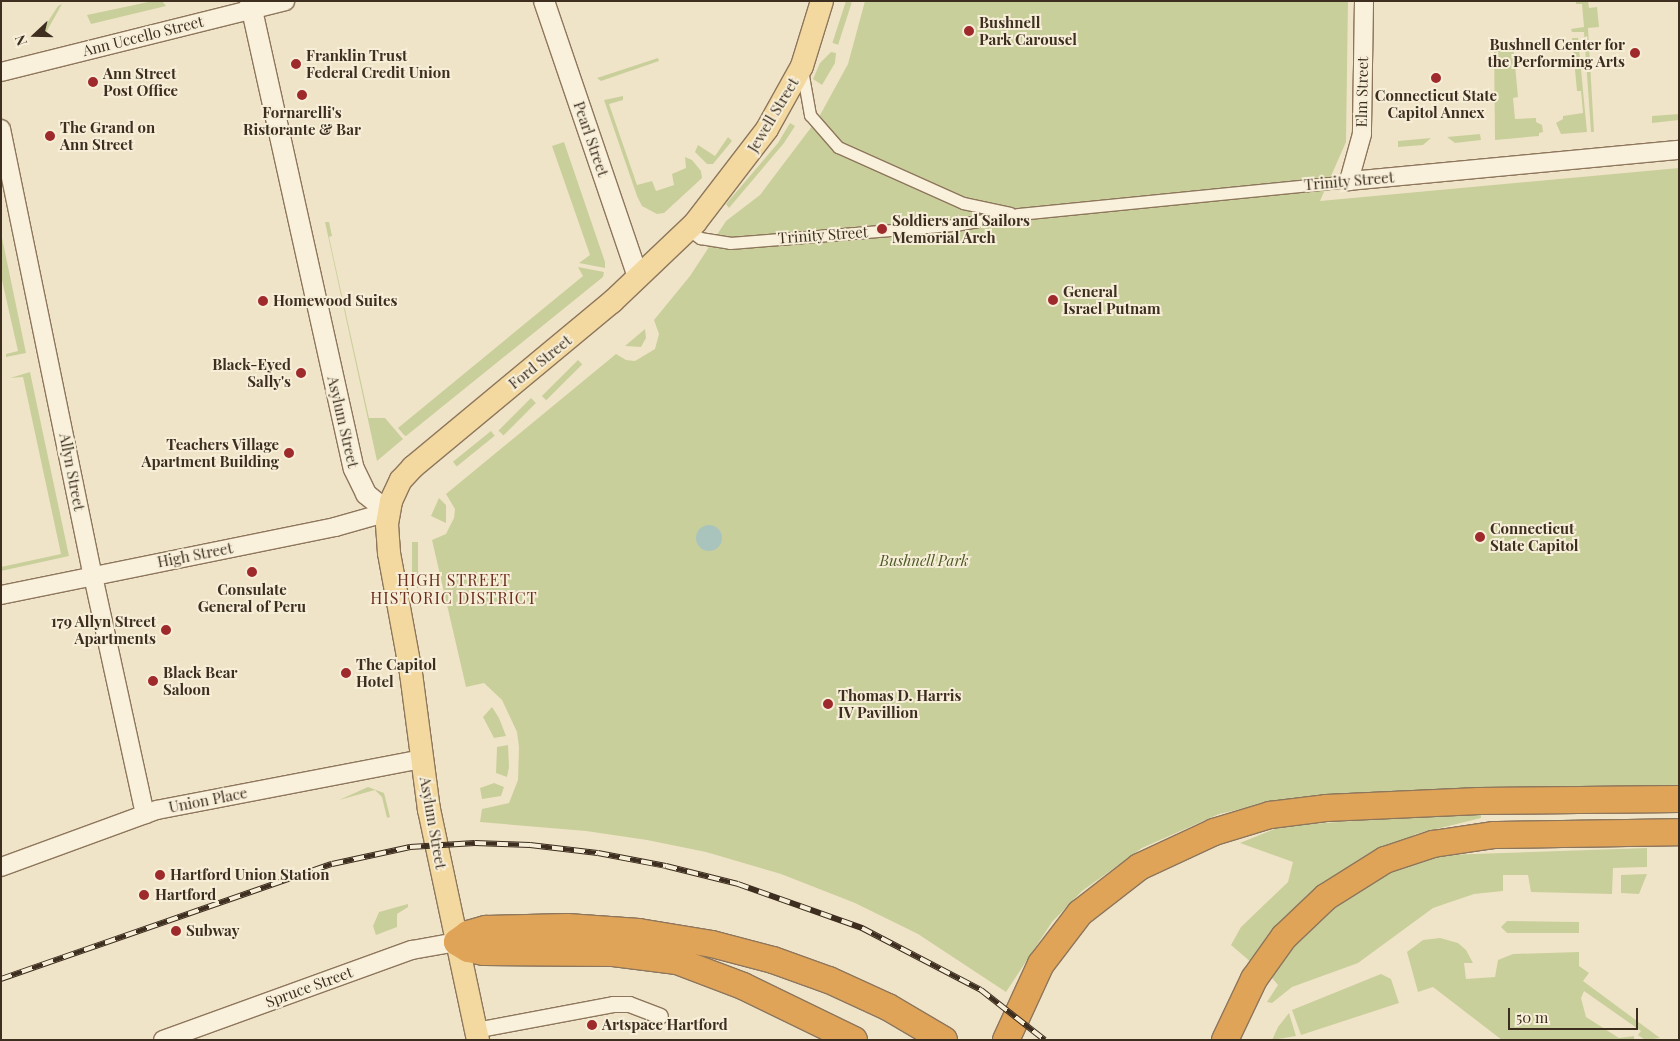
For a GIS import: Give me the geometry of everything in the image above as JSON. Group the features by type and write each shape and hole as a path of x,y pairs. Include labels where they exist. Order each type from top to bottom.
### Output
{"highway":[{"path":"1006,1040 1040,964 1080,914 1138,868 1214,832 1270,815 1336,807 1488,800 1679,799"},
{"path":"1225,1040 1254,979 1301,918 1365,870 1395,856 1433,844 1506,834 1679,832"},
{"path":"854,1040 743,986 678,961 614,953 484,952 468,949 457,942 474,931 513,927 584,927 654,934 773,960 865,995 944,1040"}],"main road":[{"name":"Pearl Street","path":"544,1 638,277"},
{"name":"Jewell Street","path":"694,223 752,152 802,66 822,1"},
{"name":"Asylum Street","path":"251,5 354,469 366,494 388,512 389,553 411,673 422,759 476,1035"},
{"name":"Ford Street","path":"388,512 395,490 413,467 638,277 694,223"}],"street":[{"name":"Ann Uccello Street","path":"1,72 251,5 285,1"},
{"name":"Elm Street","path":"1349,181 1361,148 1364,1"},
{"name":"Trinity Street","path":"802,66 810,115 838,147 963,203 1019,214"},
{"name":"Allyn Street","path":"1,129 93,576 145,814"},
{"name":"Trinity Street","path":"694,223 700,238 730,243 954,225 1019,214 1679,150"},
{"name":"High Street","path":"1,595 335,527 388,512"},
{"name":"Union Place","path":"1,867 145,814 422,759"},
{"name":"Spruce Street","path":"164,1040 412,950 457,942"},
{"path":"476,1035 613,1004 629,1004 660,1016"}],"green space":[{"path":"153,1 162,1 166,6 91,24 87,15"},
{"path":"846,1 852,3 838,45 832,43"},
{"name":"Bushnell Park","path":"865,1 1348,1 1346,142 1320,201 1679,168 1679,790 1259,805 1219,814 1142,848 1082,891 1052,922 1006,992 918,934 855,903 781,874 706,852 647,840 586,831 480,822 482,809 509,803 518,780 519,747 517,732 502,700 484,683 466,687 432,540 446,534 454,518 455,509 446,494 616,354 626,360 635,361 655,349 659,334 654,320 690,276 726,221 760,195 819,117 848,64"},
{"path":"1576,1 1588,1 1589,8 1597,7 1599,27 1588,28 1594,132 1591,132 1584,32 1572,32 1571,29 1584,27 1582,4 1576,4"},
{"path":"62,4 44,36 38,37 58,6"},
{"path":"1572,38 1578,38 1587,132 1561,134 1556,123 1563,119 1563,116 1583,113 1581,91 1577,91"},
{"path":"1513,44 1518,97 1513,98 1515,119 1536,118 1536,122 1542,125 1543,132 1539,133 1539,136 1495,140 1494,46"},
{"path":"831,52 836,53 835,63 822,85 813,79 820,63"},
{"path":"658,58 659,61 601,81 597,78"},
{"path":"623,96 623,100 609,104 637,185 652,181 656,191 674,185 672,174 686,168 685,157 692,160 701,171 702,178 664,213 657,214 642,206 637,196 604,100"},
{"path":"1679,114 1679,120 1652,123 1652,116"},
{"path":"790,123 795,126 784,143 729,208 726,204 778,143"},
{"path":"1480,134 1481,140 1455,143 1447,137"},
{"path":"728,137 732,141 713,164 707,164 695,152 698,145 715,156"},
{"path":"1431,138 1423,145 1398,147 1398,141"},
{"path":"564,142 605,262 605,268 579,263 590,255 552,146"},
{"path":"325,222 329,222 332,236 329,237 369,418 385,418 403,439 377,461"},
{"path":"1,233 26,353 6,357 6,354 18,351 1,276"},
{"path":"578,267 604,272 603,277 406,436 404,435 398,428 583,276"},
{"path":"645,329 646,338 641,347 625,346"},
{"path":"578,360 582,364 546,400 542,396"},
{"path":"30,372 69,556 1,571 1,567 61,554 23,377 10,378"},
{"path":"531,398 536,403 503,435 498,431"},
{"path":"491,431 495,436 457,466 453,462"},
{"path":"439,498 446,505 446,523 431,516"},
{"path":"412,542 418,542 418,588 412,588"},
{"path":"492,707 499,718 506,736 494,738 483,717"},
{"path":"508,745 509,767 507,777 496,773 497,747"},
{"path":"494,783 504,787 501,796 482,799 480,788"},
{"path":"368,787 384,793 390,817 387,818 382,797 375,790 339,800"},
{"path":"1481,812 1481,818 1416,834 1350,866 1323,886 1252,963 1231,945 1241,927 1288,882 1293,862 1240,843 1282,826"},
{"path":"1647,848 1647,867 1613,868 1612,894 1531,892 1528,875 1503,875 1503,891 1474,894 1433,908 1358,963 1292,987 1272,1003 1267,1002 1278,985 1272,978 1291,949 1333,907 1386,874 1444,855"},
{"path":"1647,874 1639,894 1621,893 1621,875"},
{"path":"408,904 408,907 397,914 397,927 376,935 373,926 379,912"},
{"path":"1507,921 1579,922 1579,933 1507,933 1501,927"},
{"path":"1440,938 1458,943 1466,950 1473,963 1464,963 1466,979 1495,977 1498,960 1513,954 1579,952 1579,966 1589,973 1583,981 1660,1038 1645,1040 1638,1035 1641,1031 1584,991 1581,998 1586,1017 1619,1038 1634,1036 1634,1040 1502,1040 1433,987 1418,992 1407,952 1423,940"},
{"path":"1381,974 1391,979 1399,1003 1301,1035 1292,1010"},
{"path":"1289,1013 1296,1036 1272,1040 1278,1027"}],"water":[{"path":"709,525 718,529 722,538 718,547 709,551 700,547 696,538 700,529"}],"railway":[{"path":"1,979 332,864 410,847 475,843 530,845 598,853 666,866 738,884 862,928 981,990 1045,1040"}],"place":[{"name":"Bushnell Park Carousel","path":"969,31"},
{"name":"Bushnell Center for the Performing Arts","path":"1635,53"},
{"name":"Franklin Trust Federal Credit Union","path":"296,64"},
{"name":"Connecticut State Capitol Annex","path":"1436,78"},
{"name":"Ann Street Post Office","path":"93,82"},
{"name":"Fornarelli's Ristorante & Bar","path":"302,95"},
{"name":"The Grand on Ann Street","path":"50,136"},
{"name":"Soldiers and Sailors Memorial Arch","path":"882,229"},
{"name":"General Israel Putnam","path":"1053,300"},
{"name":"Homewood Suites","path":"263,301"},
{"name":"Black-Eyed Sally's","path":"301,373"},
{"name":"Teachers Village Apartment Building","path":"289,453"},
{"name":"Connecticut State Capitol","path":"1480,537"},
{"name":"Consulate General of Peru","path":"252,572"},
{"name":"179 Allyn Street Apartments","path":"166,630"},
{"name":"The Capitol Hotel","path":"346,673"},
{"name":"Black Bear Saloon","path":"153,681"},
{"name":"Thomas D. Harris IV Pavillion","path":"828,704"},
{"name":"Hartford Union Station","path":"160,875"},
{"name":"Hartford","path":"144,895"},
{"name":"Subway","path":"176,931"},
{"name":"Artspace Hartford","path":"592,1025"}],"district":[{"name":"HIGH STREET HISTORIC DISTRICT","path":"454,589"}]}
